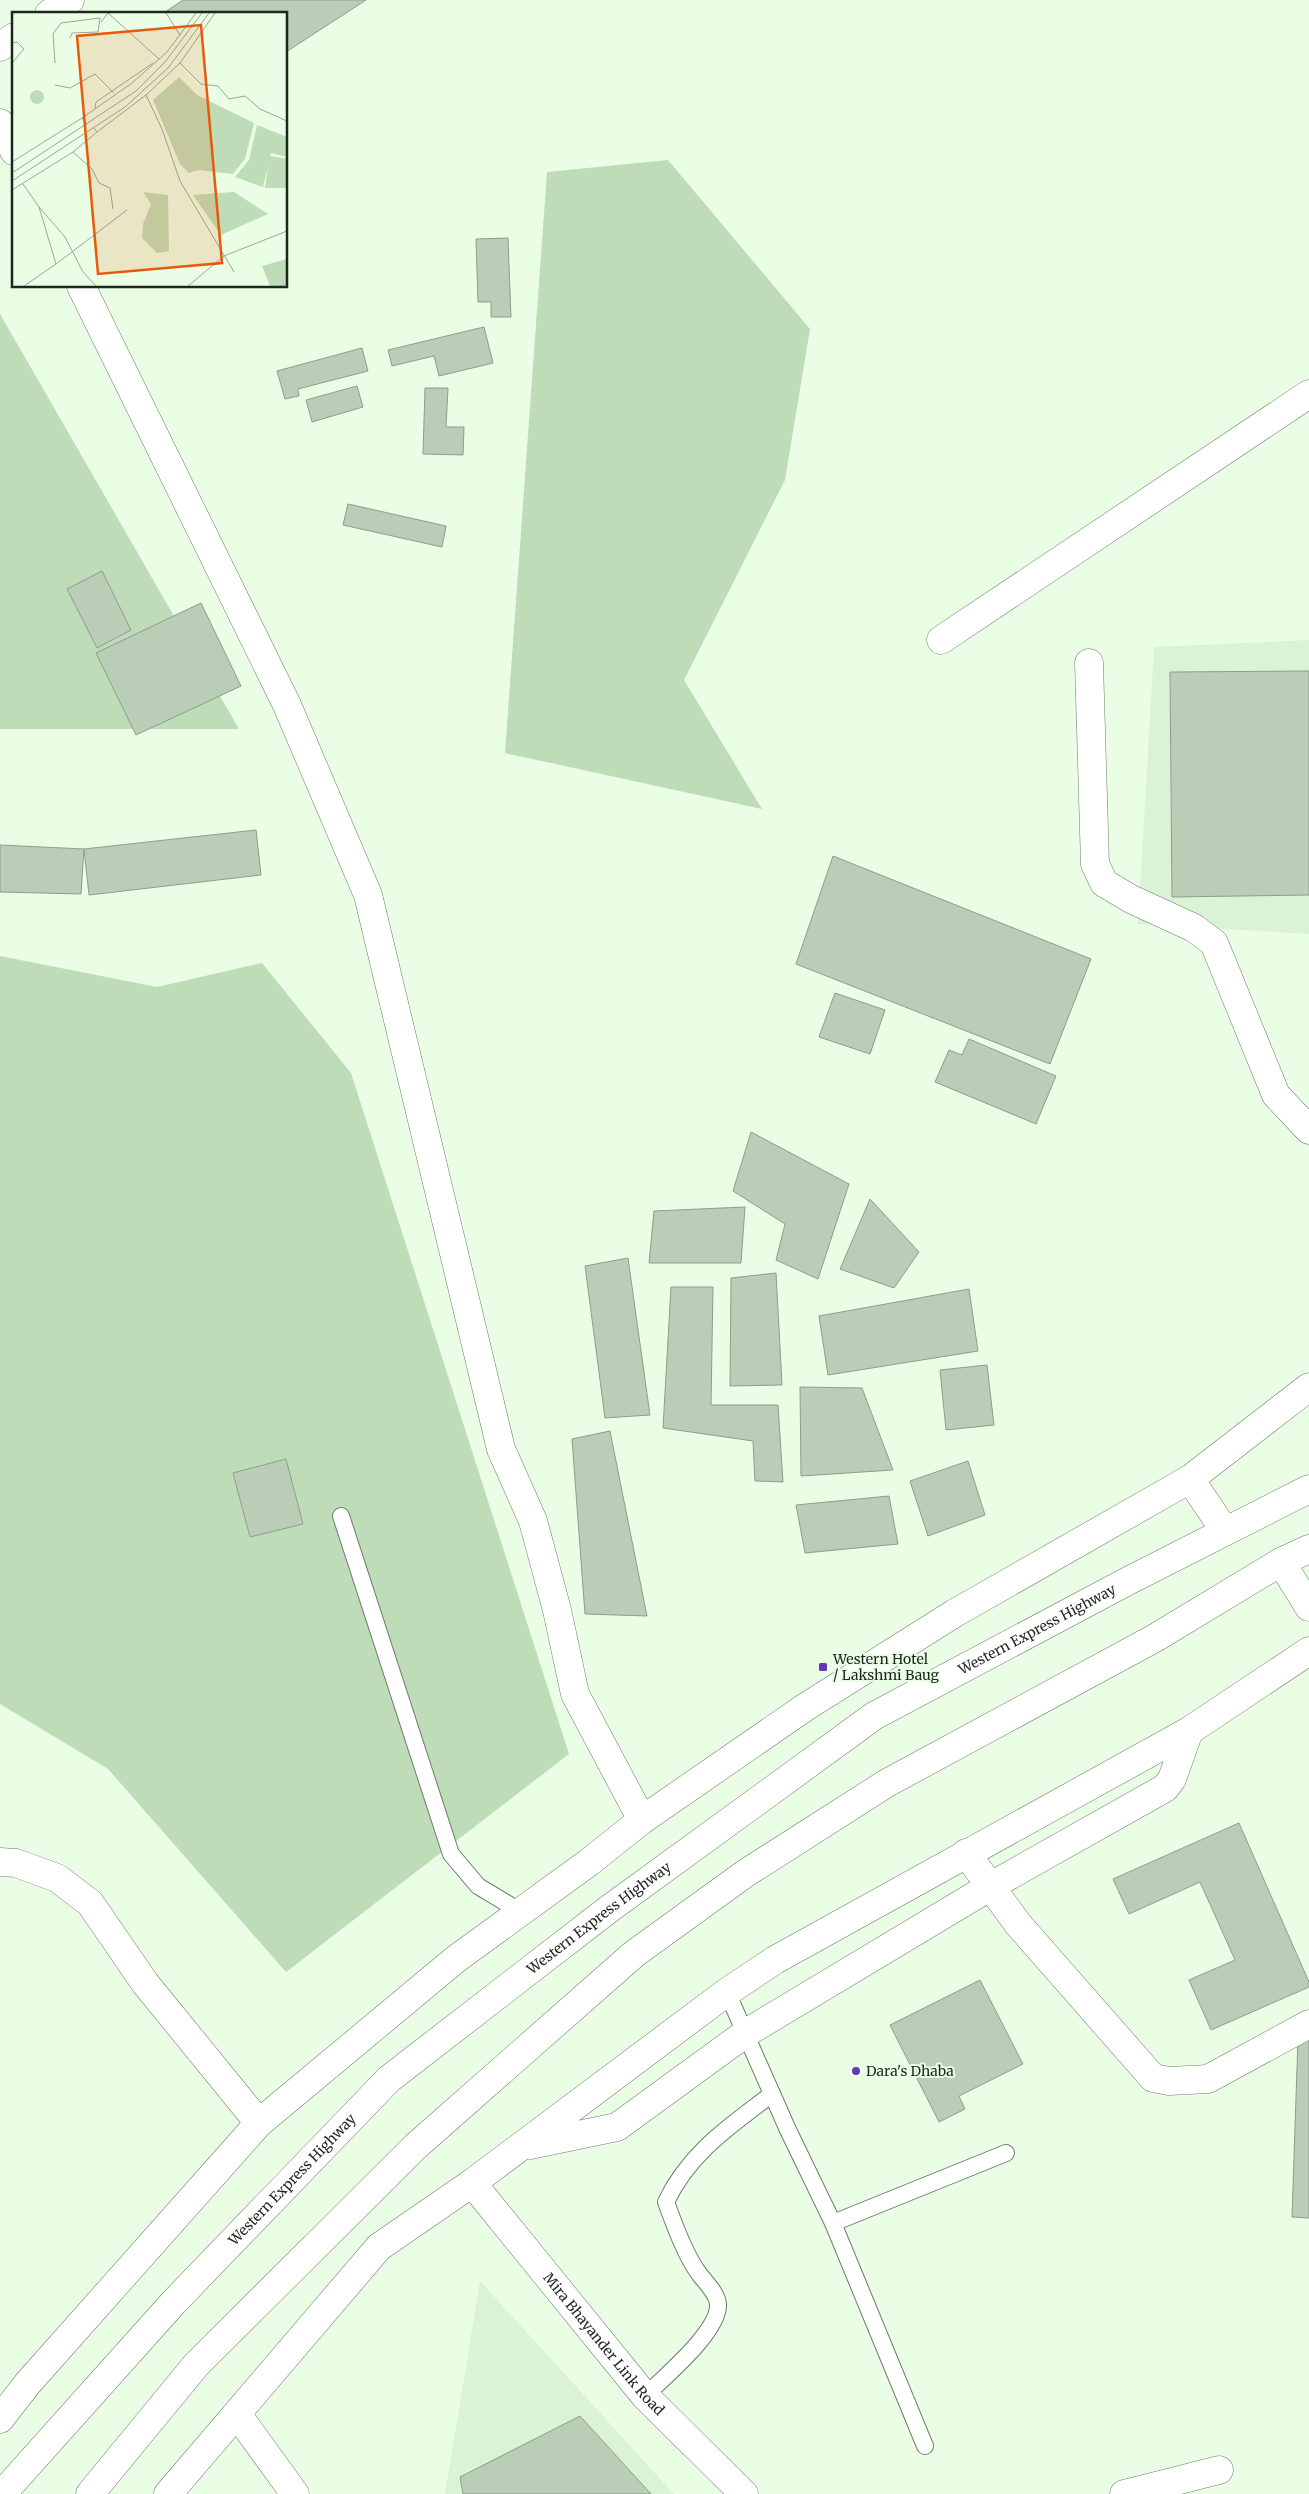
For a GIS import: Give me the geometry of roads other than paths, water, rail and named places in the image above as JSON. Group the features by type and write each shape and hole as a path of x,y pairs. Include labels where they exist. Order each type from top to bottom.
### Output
{"main road":[{"path":"52,12 70,0"},
{"path":"0,47 12,39"},
{"path":"0,123 12,147"},
{"path":"82,288 288,705 368,895 501,1450 533,1521 557,1610 575,1694 642,1820"},
{"path":"941,640 1309,394"},
{"path":"1089,663 1095,864 1104,883 1131,899 1194,928 1214,943 1276,1095 1309,1130"},
{"path":"0,2419 28,2383 259,2123 456,1959 642,1820 804,1708 955,1613 1190,1479 1309,1387"},
{"path":"1190,1479 1225,1531"},
{"name":"Western Express Highway","path":"2,2494 174,2302 389,2079 609,1909 874,1716 1225,1531 1304,1492"},
{"path":"90,2494 196,2365 408,2154 634,1954 746,1873 887,1783 1155,1638 1281,1562 1309,1549"},
{"path":"1281,1562 1309,1607"},
{"path":"168,2494 379,2248 472,2183 727,1992 774,1960 1189,1731 1309,1651"},
{"path":"522,2146 617,2127 746,2033 991,1886 1165,1788 1172,1779 1189,1731"},
{"path":"966,1853 1018,1924 1153,2078 1169,2081 1208,2078 1309,2024"},
{"path":"0,1862 16,1863 57,1878 90,1903 145,1983 259,2123"},
{"name":"Mira Bhayander Link Road","path":"472,2183 645,2396 744,2494"},
{"path":"238,2414 295,2494"},
{"path":"1124,2494 1219,2470"}],"lane":[{"path":"341,1516 451,1854 478,1886 521,1912"},
{"path":"727,1992 772,2094 833,2223 926,2446"},
{"path":"645,2396 697,2344 715,2320 718,2304 714,2293 693,2267 666,2202 676,2181 707,2144 772,2094"},
{"path":"833,2223 1006,2154"}],"place":[{"name":"Western Hotel / Lakshmi Baug","path":"823,1667"},
{"name":"Dara's Dhaba","path":"856,2071"}]}
